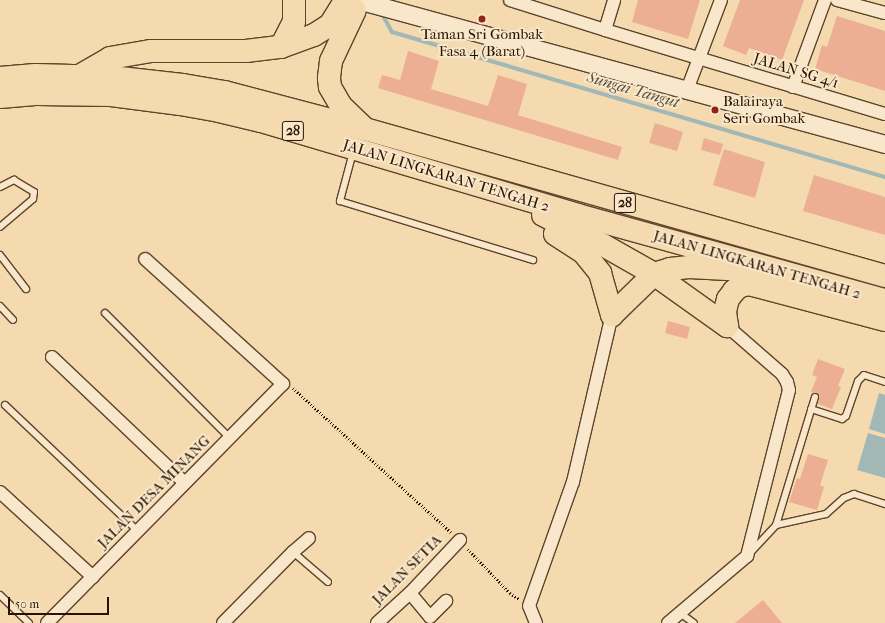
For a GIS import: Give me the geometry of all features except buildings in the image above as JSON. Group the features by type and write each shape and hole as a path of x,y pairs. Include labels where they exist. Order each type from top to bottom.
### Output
{"highway":[{"path":"281,47 294,22 294,0"},
{"path":"81,75 110,58 151,51 246,51 281,47 314,35 330,25 353,4"},
{"path":"353,4 331,61 329,78 330,87 342,106 366,129"},
{"name":"JALAN LINGKARAN TENGAH 2","path":"0,78 35,75 81,75 146,80 203,89 267,103 366,129 885,276"},
{"name":"JALAN LINGKARAN TENGAH 2","path":"0,97 38,94 111,96 180,104 261,121 491,190 885,300"},
{"path":"491,190 603,245 654,274 728,326"},
{"path":"491,190 584,253 600,273 612,315 654,274 670,269 689,267 777,271"},
{"path":"728,326 725,311 728,299 740,286 749,284 885,320"}],"street":[{"name":"JALAN SG 4/1","path":"512,0 699,59 885,114"},
{"path":"605,30 614,0"},
{"path":"687,90 721,0"},
{"path":"793,87 825,0"},
{"path":"837,0 885,13"},
{"path":"353,4 687,90 885,144"},
{"path":"145,259 283,384"},
{"path":"536,623 529,606 573,482 612,315"},
{"path":"668,623 746,556 789,390 787,382 782,374 728,326"},
{"path":"52,357 185,483"},
{"name":"JALAN DESA MINANG","path":"47,623 283,384"},
{"path":"0,492 93,577"},
{"path":"223,623 293,552 309,538"},
{"name":"JALAN SETIA","path":"377,623 410,593 460,540"},
{"path":"410,593 430,617 446,601"}],"lane":[{"path":"354,148 340,201 533,260"},
{"path":"0,187 14,180 34,192 33,199 0,226"},
{"path":"0,255 26,290"},
{"path":"0,306 13,320"},
{"path":"105,313 230,438"},
{"path":"811,409 842,419 846,416 858,381 864,376 885,382"},
{"path":"746,556 776,525 814,397"},
{"path":"5,405 138,531"},
{"path":"776,525 826,514 844,498 854,494 885,504"},
{"path":"293,552 328,582"},
{"path":"0,595 29,623"},
{"path":"680,613 694,623"}],"path":[{"path":"283,384 298,391 460,540 510,593 529,606"}],"water":[{"path":"879,393 885,395 885,434 869,429"},
{"path":"868,433 885,438 885,478 857,470"}],"waterway":[{"name":"Sungai Tangut","path":"382,14 392,32 885,177"}],"place":[{"name":"Taman Sri Gombak Fasa 4 (Barat)","path":"482,19"},
{"name":"Balairaya Seri Gombak","path":"715,110"}]}
